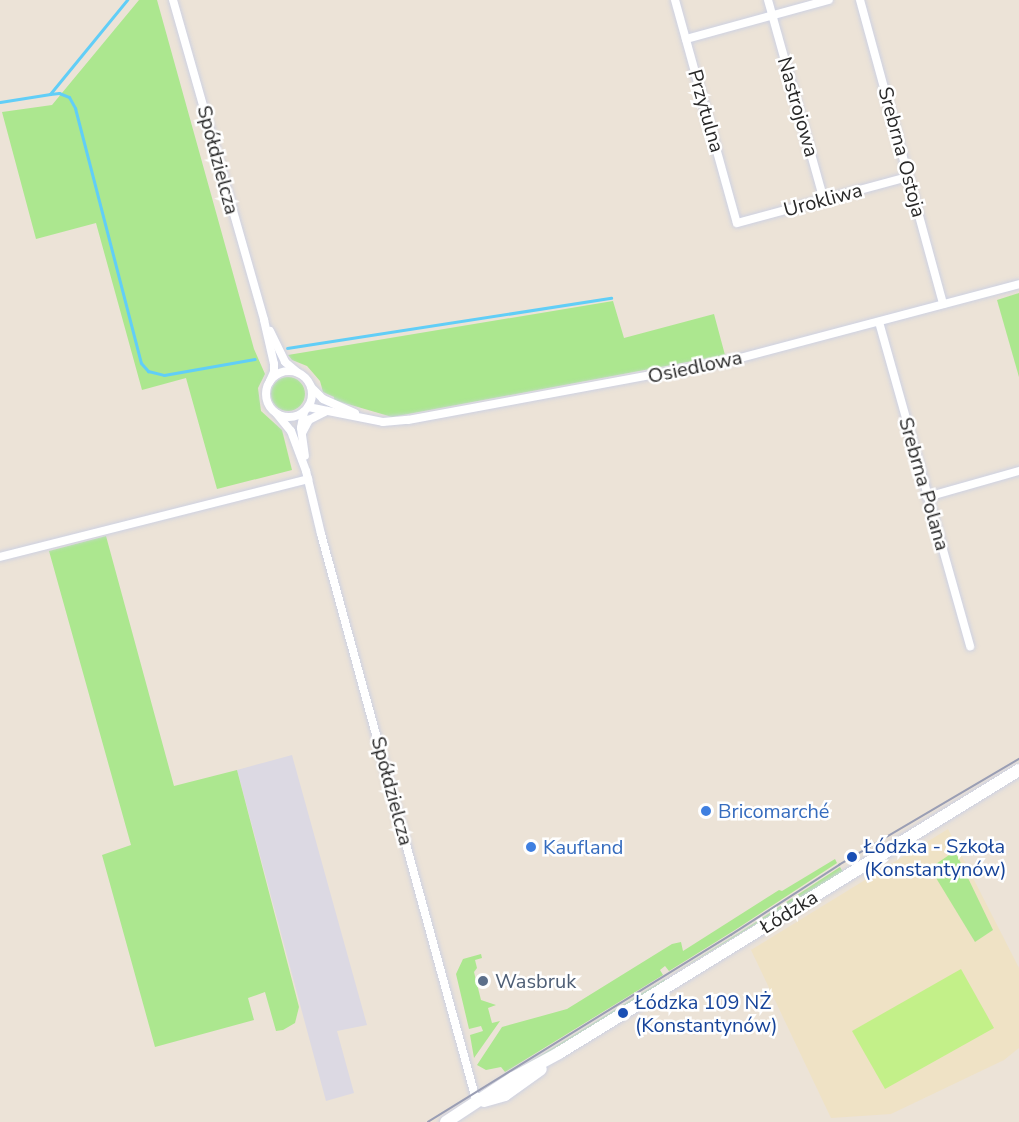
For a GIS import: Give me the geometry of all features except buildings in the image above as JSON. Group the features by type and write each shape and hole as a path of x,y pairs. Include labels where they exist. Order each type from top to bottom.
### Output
{"main road":[{"name":"Łódzka","path":"446,1122 461,1118 477,1103 512,1090 559,1053 1019,771"}],"street":[{"name":"Spółdzielcza","path":"173,0 264,320"},
{"name":"Przytulna","path":"675,0 737,223"},
{"name":"Nastrojowa","path":"768,0 824,200"},
{"path":"686,39 829,0"},
{"name":"Srebrna Ostoja","path":"860,0 944,304"},
{"name":"Urokliwa","path":"737,223 909,177"},
{"name":"Osiedlowa","path":"306,410 327,411 389,422 408,420 736,359 1019,284"},
{"path":"264,320 285,362 311,387 312,395 306,410 302,433 307,475"},
{"path":"264,320 274,364 266,399 291,431 307,475"},
{"name":"Srebrna Polana","path":"879,322 970,646"},
{"path":"270,381 282,373 300,374"},
{"name":"Osiedlowa","path":"311,387 323,399 367,418"},
{"path":"277,414 293,417 306,410"},
{"path":"302,433 309,420 327,411"},
{"path":"927,497 1019,471"},
{"name":"Spółdzielcza","path":"307,475 324,545 477,1103"},
{"path":"0,557 307,475"}],"shaded area":[{"path":"292,755 367,1025 337,1031 354,1093 326,1101 237,770"},
{"path":"948,829 1019,968 1019,1048 1004,1060 891,1114 831,1118 751,950"}],"green space":[{"path":"139,0 157,0 254,349 265,374 258,388 261,411 282,430 292,470 217,489 186,378 142,390 96,223 36,239 2,112 52,105"},
{"path":"1019,293 1019,377 997,300"},
{"path":"613,301 624,338 714,314 725,355 392,417 334,400 334,397 323,392 320,381 307,366 292,360 288,355"},
{"path":"288,377 300,382 305,394 300,406 288,411 276,406 271,394 276,382"},
{"path":"106,536 174,786 237,770 299,1007 295,1023 283,1030 276,1031 265,992 248,998 254,1020 155,1047 102,855 131,845 49,551"},
{"path":"955,851 993,930 975,942 930,868"},
{"path":"835,859 837,863 735,930 669,971 665,966 660,970 663,975 505,1072 501,1067 486,1070 477,1065 502,1027 567,1009 672,944 681,942 683,951 779,890 782,891"},
{"path":"840,867 843,872 671,975 742,931"},
{"path":"481,954 482,958 475,960 477,968 474,972 481,1000 496,1005 488,1008 492,1023 500,1021 474,1058 470,1035 483,1031 481,1026 469,1029 456,974 463,959"},
{"path":"961,969 994,1028 885,1089 852,1031"},
{"path":"665,979 665,981 507,1076"}],"waterway":[{"path":"0,102 50,94 127,0"},
{"path":"50,94 59,93 69,97 75,108 141,363 148,371 164,375 255,359"},
{"path":"287,348 611,298"}],"tram line":[{"path":"428,1122 731,935 839,865 1019,759"}],"place":[{"name":"Bricomarché","path":"706,811"},
{"name":"Kaufland","path":"531,847"},
{"name":"Łódzka - Szkoła (Konstantynów)","path":"852,857"},
{"name":"Wasbruk","path":"483,981"},
{"name":"Łódzka 109 NŻ (Konstantynów)","path":"623,1013"}]}
